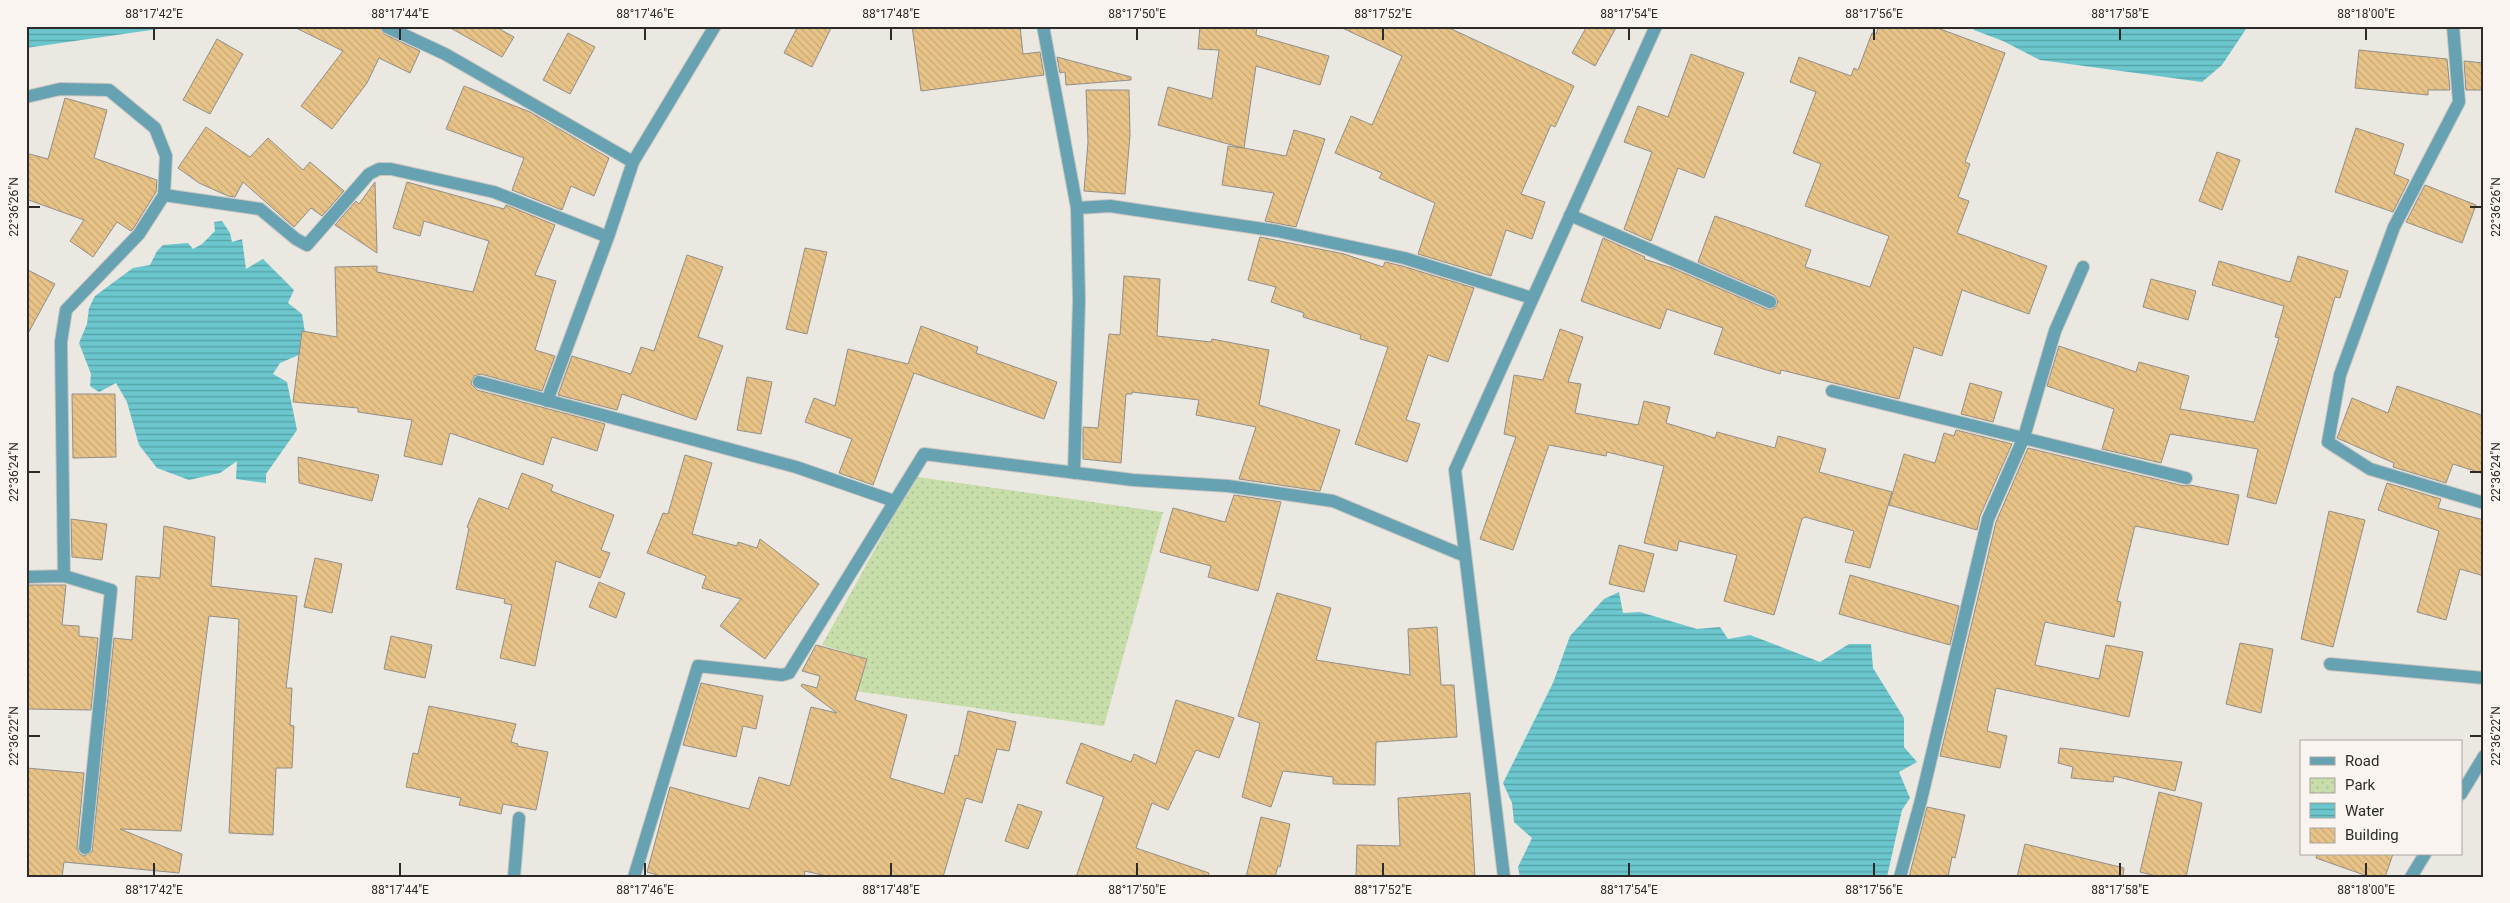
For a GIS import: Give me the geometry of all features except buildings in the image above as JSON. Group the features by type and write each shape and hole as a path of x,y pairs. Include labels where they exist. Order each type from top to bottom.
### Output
{"street":[{"path":"547,401 608,237 632,162 715,26"},
{"path":"1043,26 1077,208 1079,300 1074,473"},
{"path":"1504,877 1455,470 1656,26"},
{"path":"2453,26 2458,102 2394,227 2340,375 2328,442 2370,469 2484,503"},
{"path":"387,27 445,54 632,162"},
{"path":"26,97 60,89 109,90 155,128 166,156 164,195 139,234 66,310 61,342 64,576"},
{"path":"164,195 260,210 296,240 307,245 369,174 379,169 391,169 494,192 608,237"},
{"path":"1077,208 1110,206 1277,231 1404,258 1532,298"},
{"path":"1570,215 1770,302"},
{"path":"1900,877 1921,800 1988,519 2024,437 2055,331 2083,267"},
{"path":"479,382 796,467 894,501"},
{"path":"1832,391 2186,478"},
{"path":"634,877 698,666 782,675 789,673 924,454 1074,473 1228,486 1333,501 1465,556"},
{"path":"26,577 64,576 111,590 85,848"},
{"path":"2330,664 2484,678"},
{"path":"2462,792 2484,756"},
{"path":"514,877 519,818"},
{"path":"2411,877 2424,856"}],"green space":[{"path":"917,477 1163,512 1104,726 855,691 867,659 822,645 905,495"}],"water":[{"path":"26,26 162,26 158,29 26,48"},
{"path":"1973,26 2248,26 2222,65 2202,82 2040,60 2003,41 1974,30"},
{"path":"222,221 230,233 232,242 242,239 246,269 263,259 294,290 288,303 302,314 308,351 280,363 273,374 287,382 297,430 266,474 266,483 236,479 237,461 220,473 189,480 157,468 139,445 127,402 116,383 99,392 90,386 91,374 79,343 87,324 89,308 95,296 133,268 150,265 157,251 163,245 188,243 193,249 202,244 215,231 214,222"},
{"path":"1619,592 1623,613 1640,612 1697,629 1720,627 1728,639 1750,635 1820,662 1849,644 1871,644 1873,668 1904,718 1904,747 1917,762 1899,772 1910,798 1902,810 1887,877 1520,877 1518,867 1532,838 1514,822 1512,803 1503,783 1553,683 1570,636 1604,599"}]}
